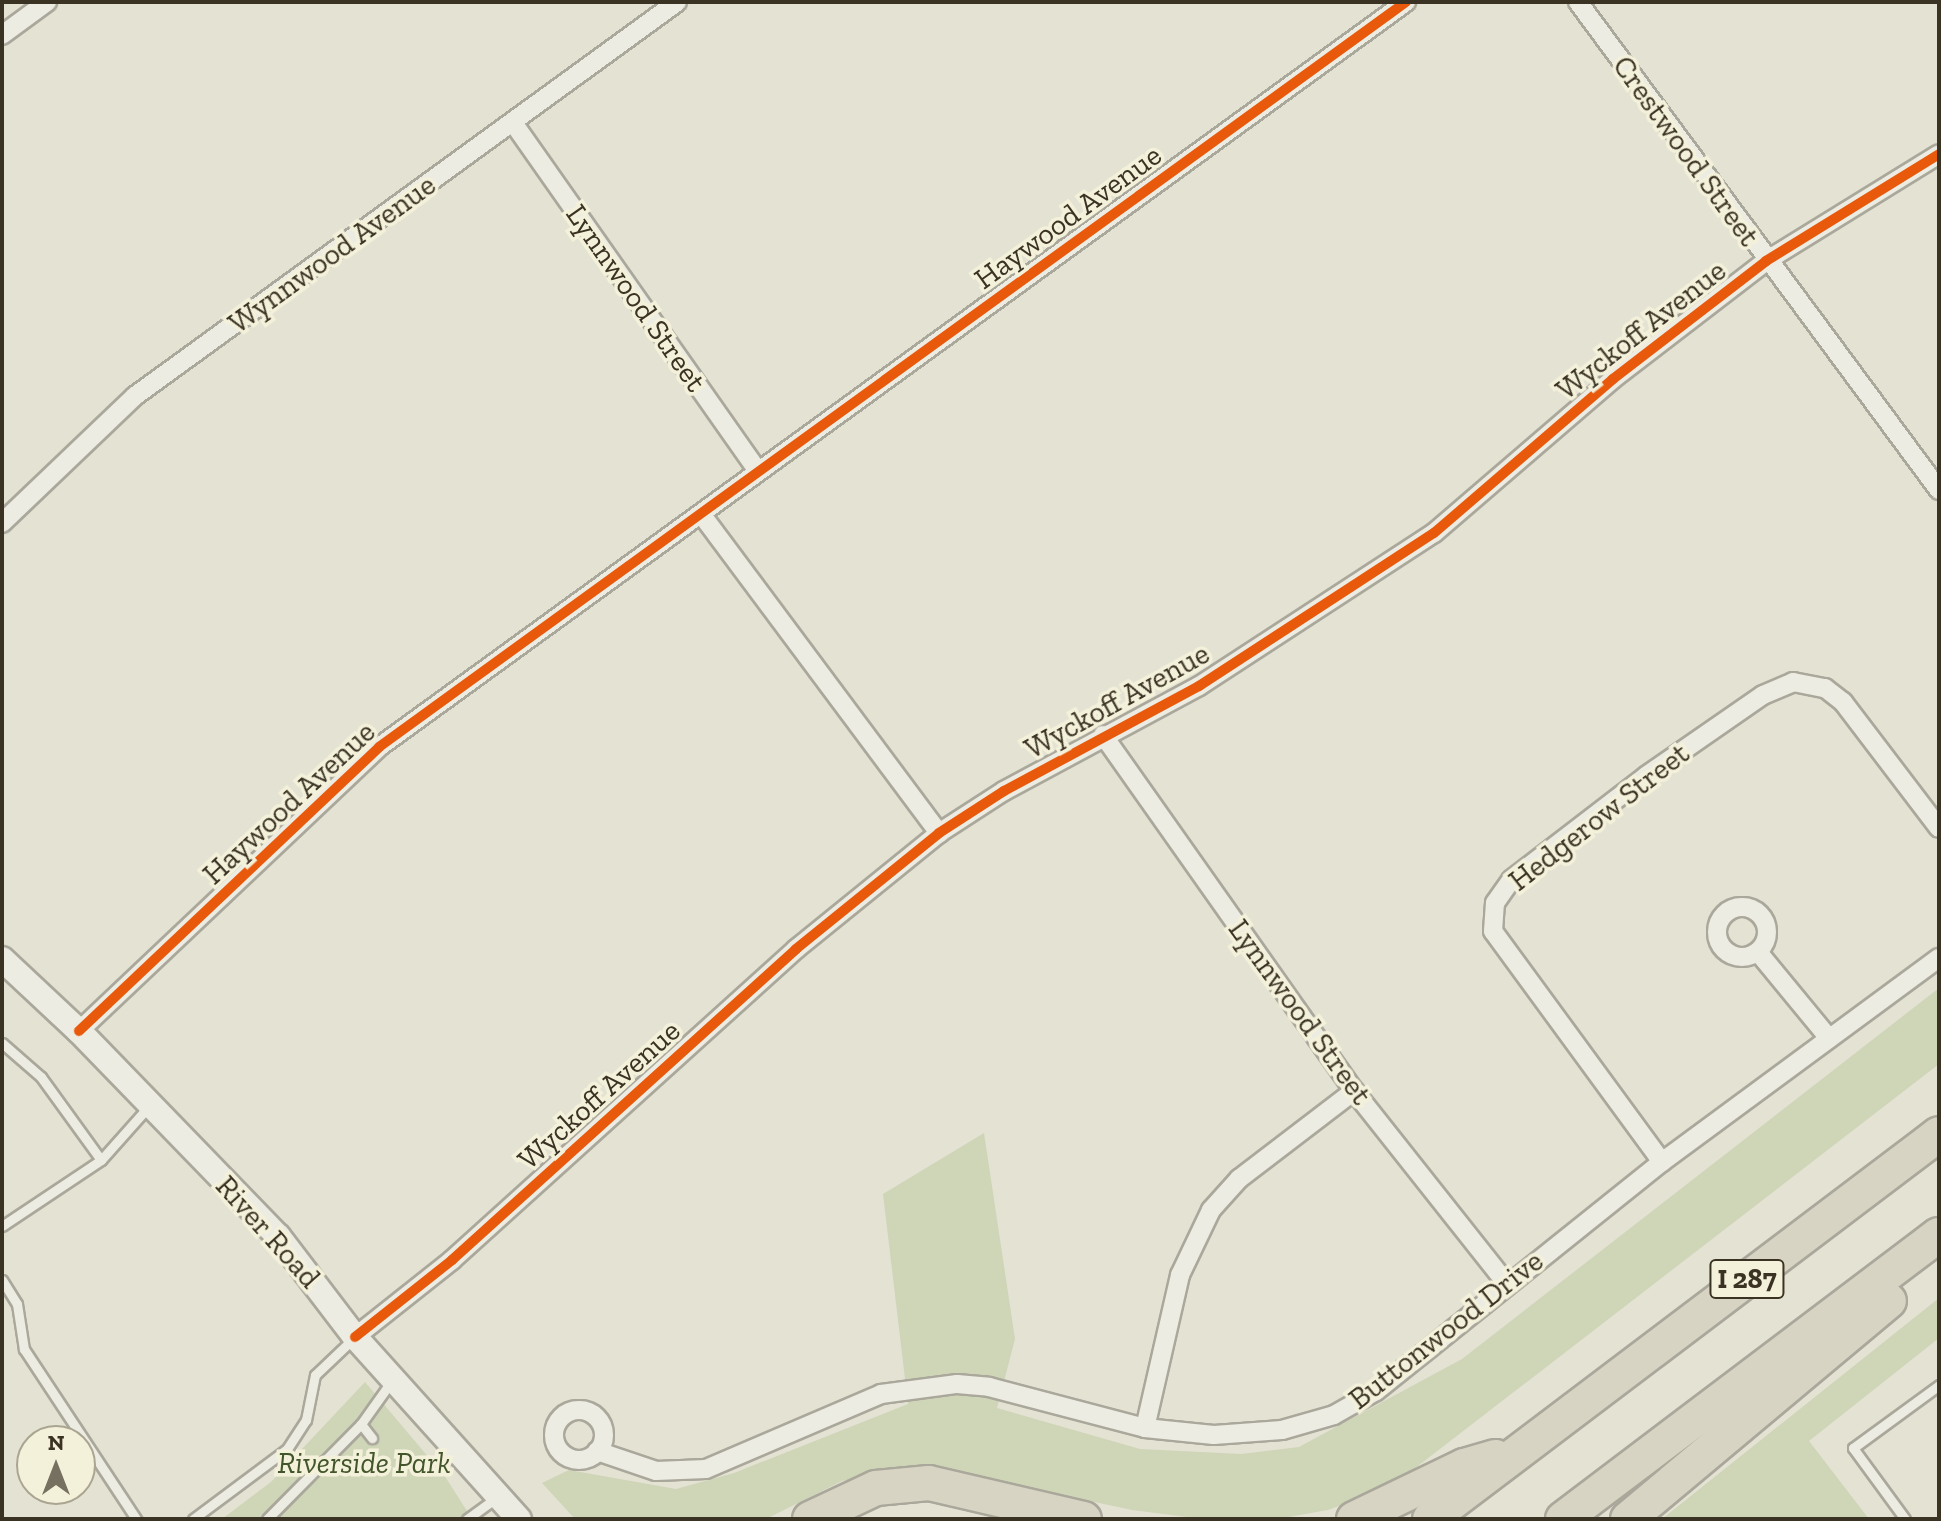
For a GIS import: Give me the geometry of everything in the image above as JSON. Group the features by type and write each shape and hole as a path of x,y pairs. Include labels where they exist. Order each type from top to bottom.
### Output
{"highway":[{"name":"I 287","path":"1430,1519 1939,1134"},
{"name":"I 287","path":"1563,1519 1939,1235"},
{"path":"1628,1519 1939,1261"},
{"path":"1354,1519 1464,1466 1521,1451"},
{"path":"811,1519 876,1488 929,1483 1084,1519"}],"street":[{"path":"2,35 47,2"},
{"name":"Wynnwood Avenue","path":"2,523 135,396 514,124 677,2"},
{"name":"Haywood Avenue","path":"79,1031 379,747 1406,2"},
{"name":"Crestwood Street","path":"1578,2 1766,261 1939,490"},
{"name":"Lynnwood Street","path":"514,124 758,471"},
{"name":"Wyckoff Avenue","path":"355,1337 452,1260 796,949 939,833 1103,735 1260,648 1434,533 1613,379 1766,261 1939,154"},
{"path":"702,515 939,833"},
{"name":"Hedgerow Street","path":"1662,1162 1493,931 1495,903 1511,880 1659,767 1763,695 1793,682 1825,688 1843,702 1939,828"},
{"name":"Lynnwood Street","path":"1103,735 1354,1091 1506,1283"},
{"path":"1758,952 1829,1038"},
{"name":"Buttonwood Drive","path":"597,1451 656,1471 706,1469 881,1394 957,1384 989,1387 1145,1428 1214,1435 1282,1430 1334,1415 1376,1391 1506,1283 1662,1162 1939,958"},
{"name":"River Road","path":"2,959 79,1031 278,1236 355,1337 519,1519"},
{"path":"1145,1428 1180,1275 1211,1210 1239,1179 1354,1091"}],"lane":[{"path":"2,1043 41,1077 101,1160"},
{"path":"2,1226 101,1160 149,1106"},
{"path":"2,1280 17,1304 24,1349 136,1519"},
{"path":"193,1519 287,1449 306,1420 315,1375 355,1337"},
{"path":"267,1519 361,1424 393,1380"},
{"path":"1905,1519 1853,1448 1939,1385"},
{"path":"361,1424 372,1438"},
{"path":"467,1519 498,1496"}],"green space":[{"path":"1939,988 1939,1064 1392,1486 1328,1510 1277,1519 1203,1519 1132,1510 926,1466 842,1481 766,1519 575,1519 542,1483 569,1470 676,1489 734,1473 908,1404 883,1194 984,1133 1015,1339 997,1408 1140,1449 1241,1454 1299,1447 1462,1359"},
{"path":"1939,1298 1939,1338 1809,1441 1869,1519 1662,1519"},
{"name":"Riverside Park","path":"365,1382 446,1478 472,1519 222,1519 271,1482"}],"cycle path":[{"path":"79,1031 379,747 1406,2"},
{"path":"355,1337 452,1260 796,949 939,833 1004,791 1199,686 1434,533 1613,379 1766,261 1939,154"}]}
